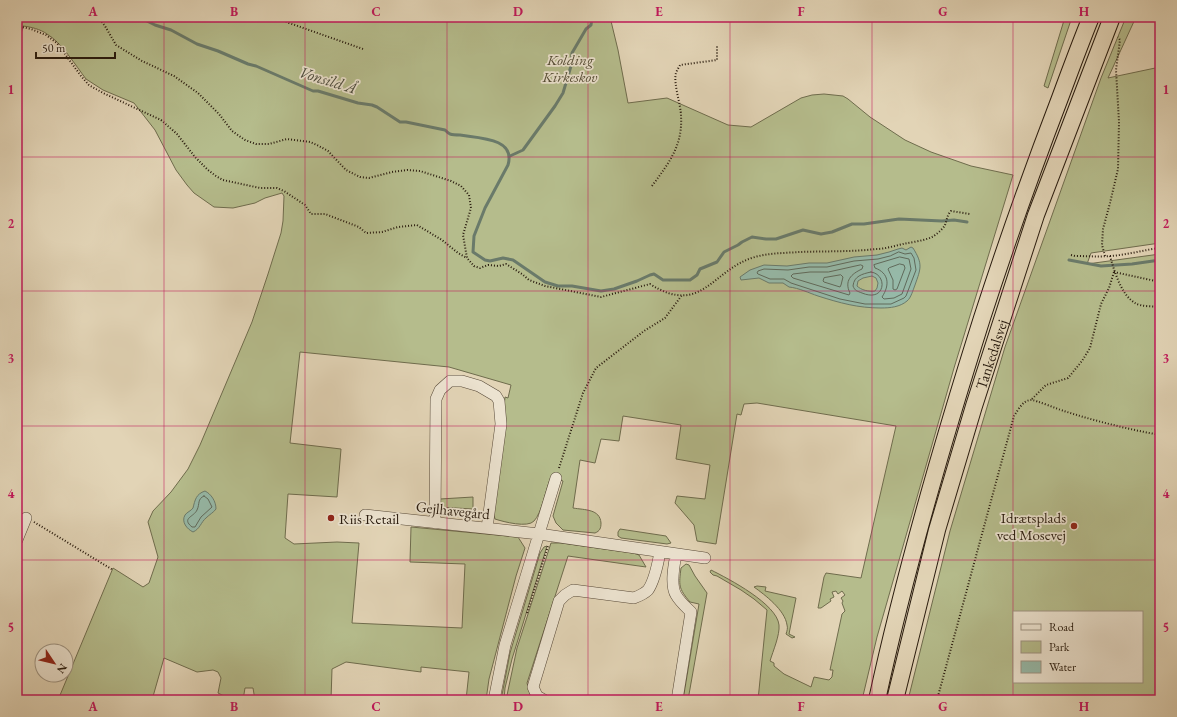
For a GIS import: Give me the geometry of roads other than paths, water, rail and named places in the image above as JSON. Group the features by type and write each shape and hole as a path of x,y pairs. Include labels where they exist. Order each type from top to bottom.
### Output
{"highway":[{"name":"Tankedalsvej","path":"876,700 905,580 945,436 963,378 1010,234 1091,17"},
{"name":"Tankedalsvej","path":"895,700 937,530 974,406 1036,215 1110,21"}],"street":[{"path":"435,523 436,399 440,390 450,381 462,381 479,386 496,396 499,401 501,424 487,528"},
{"path":"494,700 505,645 556,478"},
{"name":"Gejlhavegård","path":"365,515 539,534 705,558"},
{"path":"17,540 26,518"},
{"path":"544,700 537,696 533,687 559,601 565,595 574,590 634,598 642,595 648,590 657,569 660,552"},
{"path":"676,554 672,574 675,594 691,612 677,700"}],"water":[{"path":"911,247 916,253 920,262 919,274 912,294 908,300 898,306 873,308 849,305 789,287 783,283 769,283 759,278 741,280 740,277 750,270 764,265 787,266 809,263 827,263 854,257 877,255 902,248 906,250","holes":["872,276 876,278 878,283 875,291 861,289 857,286 858,281 863,278"]},
{"path":"205,491 213,498 216,509 193,532 185,525 184,518 193,508 195,500 198,496"}],"waterway":[{"name":"Vonsild Å","path":"139,17 155,25 171,30 197,44 256,66 313,91 318,91 377,107 400,122 445,130 452,135 486,139 501,144 507,149 509,156 508,165 485,208 474,236 473,252 485,260 490,261 503,258 513,260 545,282 558,286 572,286 601,291 614,289 654,274 663,280 690,280 697,275 700,269 717,262 724,252 752,237 776,239 803,230 821,234 832,232 852,224 864,224 899,219 942,221 954,220 967,222"},
{"path":"510,156 523,150 563,93 571,66 572,53 586,29 591,25 592,17"},
{"path":"1069,260 1101,266 1160,260"}],"place":[{"name":"Riis Retail","path":"331,518"},
{"name":"Idrætsplads ved Mosevej","path":"1074,526"}],"park label":[{"name":"Kolding Kirkeskov","path":"570,68"}]}
